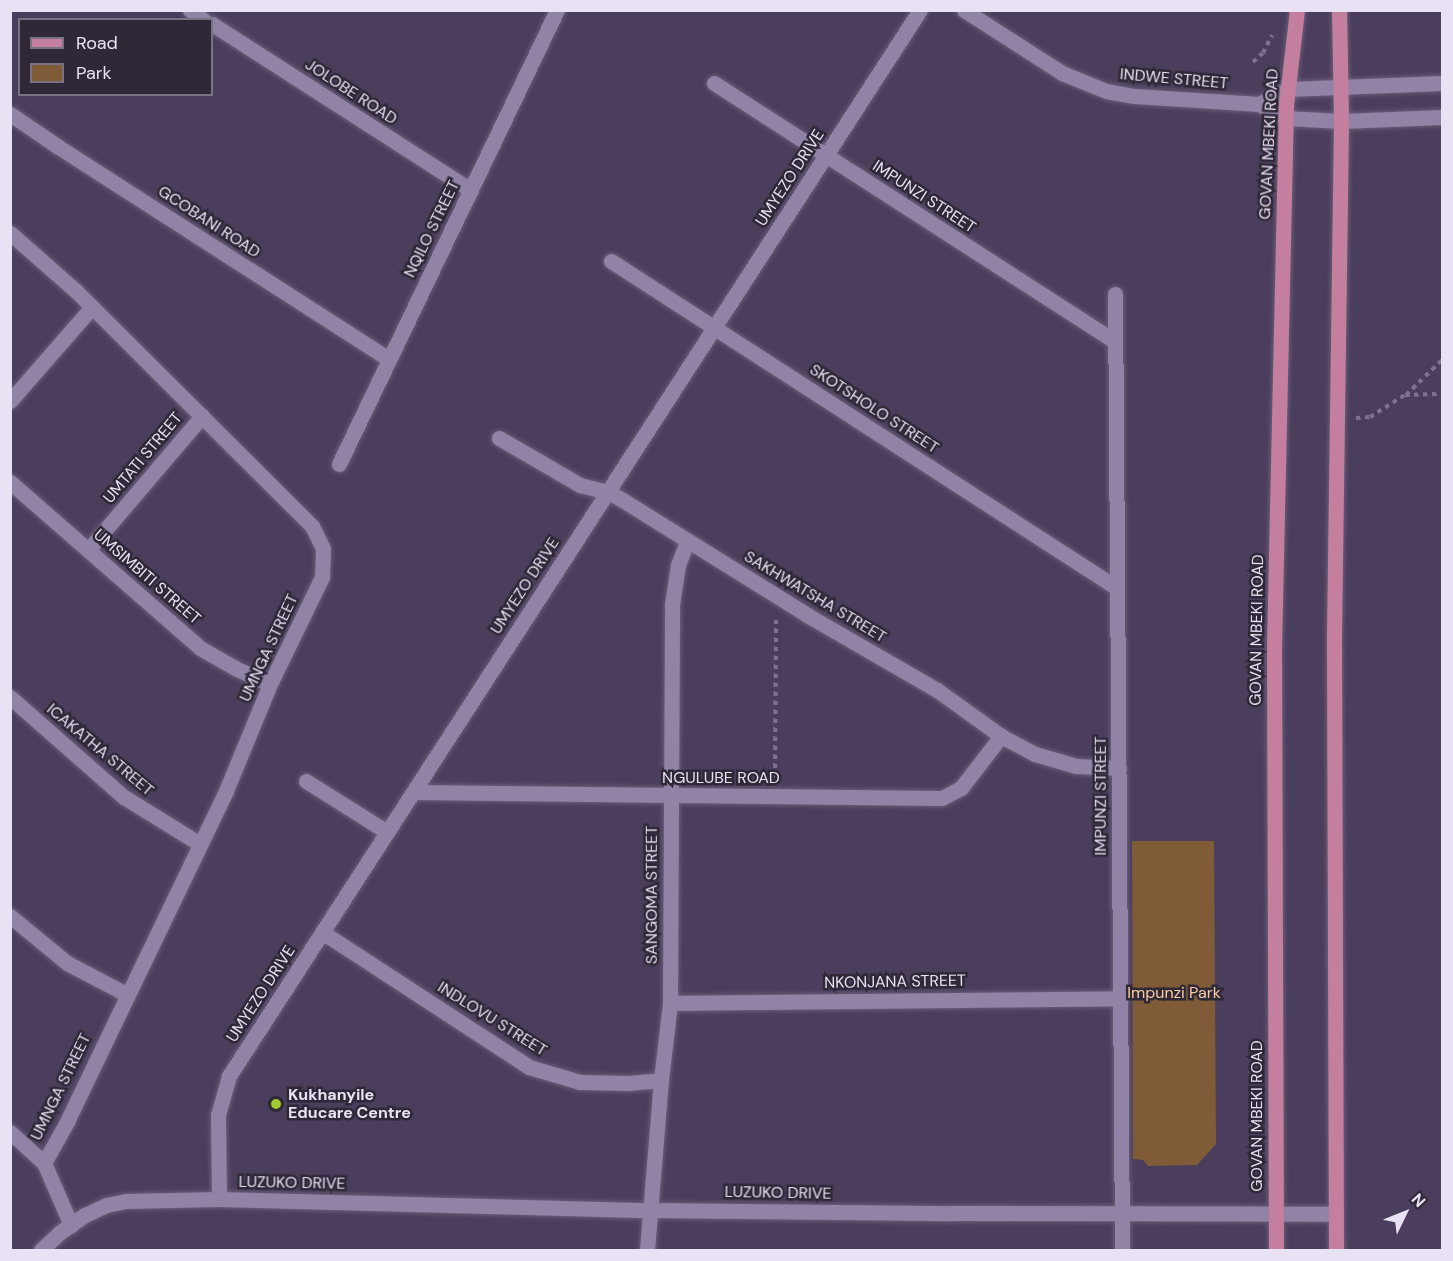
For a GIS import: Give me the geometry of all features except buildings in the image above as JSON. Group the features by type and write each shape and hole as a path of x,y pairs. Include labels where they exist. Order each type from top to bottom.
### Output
{"main road":[{"name":"GOVAN MBEKI ROAD","path":"1276,1251 1274,646 1286,118 1298,10"},
{"path":"1336,1251 1335,636 1341,121 1340,10"}],"street":[{"name":"NQILO STREET","path":"339,464 557,10"},
{"name":"UMYEZO DRIVE","path":"219,1199 218,1115 222,1094 229,1076 920,10"},
{"name":"INDWE STREET","path":"964,10 1062,73 1106,91 1135,96 1259,104 1286,118"},
{"name":"JOLOBE ROAD","path":"213,25 471,190"},
{"name":"IMPUNZI STREET","path":"714,83 1115,340"},
{"path":"1259,104 1288,89 1341,85 1443,83"},
{"name":"GCOBANI ROAD","path":"10,114 389,359"},
{"path":"1286,118 1341,121 1443,117"},
{"name":"UMNGA STREET","path":"10,233 92,308 312,526 323,549 322,577 270,684 226,791 126,994 68,1120 44,1163"},
{"name":"SKOTSHOLO STREET","path":"611,261 1117,588"},
{"name":"IMPUNZI STREET","path":"1115,294 1122,1251"},
{"path":"10,401 92,308"},
{"name":"UMTATI STREET","path":"88,550 201,416"},
{"name":"SAKHWATSHA STREET","path":"499,438 580,485 608,492 776,596 937,690 1001,736 1035,754 1076,766 1119,768"},
{"name":"UMSIMBITI STREET","path":"10,482 200,648 235,669 270,684"},
{"name":"SANGOMA STREET","path":"647,1251 670,1002 672,605 678,565 687,541"},
{"name":"ICAKATHA STREET","path":"10,697 124,797 200,844"},
{"name":"NGULUBE ROAD","path":"413,792 942,798 961,788 1001,736"},
{"path":"306,782 387,832"},
{"path":"10,916 67,963 126,994"},
{"name":"INDLOVU STREET","path":"322,932 529,1066 580,1082 628,1083 661,1080"},
{"name":"NKONJANA STREET","path":"670,1002 1121,998"},
{"name":"UMNGA STREET","path":"10,1132 44,1163 71,1225"},
{"name":"LUZUKO DRIVE","path":"42,1251 71,1225 106,1205 126,1201 219,1199 649,1210 1336,1214"}],"path":[{"path":"1253,62 1263,53 1275,28"},
{"path":"1356,418 1370,417 1405,395 1443,360"},
{"path":"1405,395 1443,394"},
{"path":"775,796 776,596"}],"green space":[{"name":"Impunzi Park","path":"1132,841 1214,841 1216,1144 1197,1165 1148,1166 1143,1160 1133,1159"}],"place":[{"name":"Kukhanyile Educare Centre","path":"276,1104"}]}
